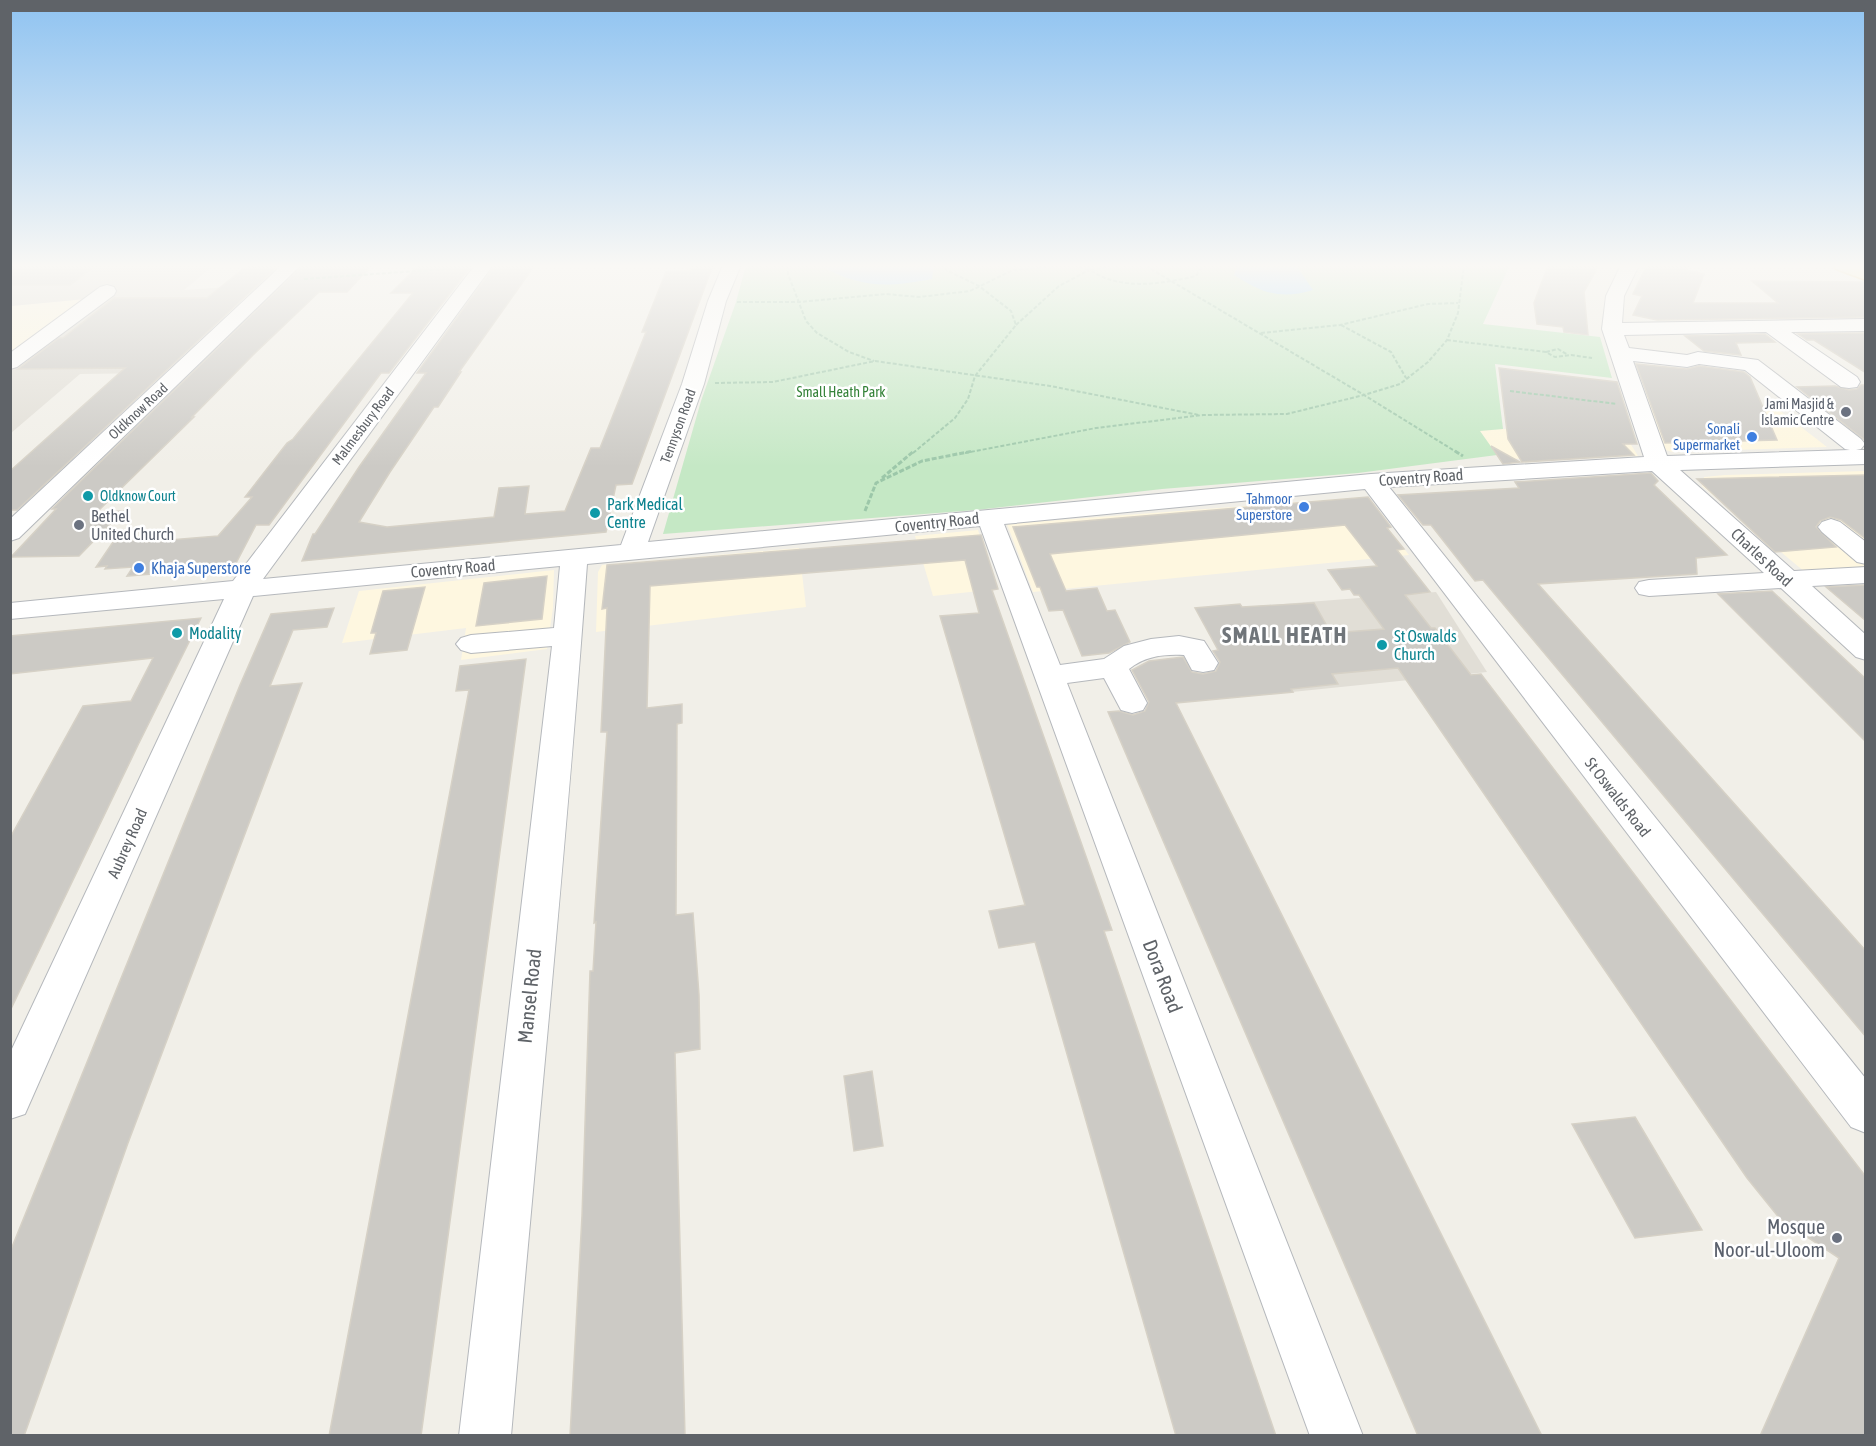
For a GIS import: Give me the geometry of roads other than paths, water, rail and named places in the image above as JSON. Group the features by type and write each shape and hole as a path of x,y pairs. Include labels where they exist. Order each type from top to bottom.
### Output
{"street":[{"path":"10,363 51,332"},
{"name":"Oldknow Road","path":"10,533 220,332"},
{"name":"Malmesbury Road","path":"243,587 433,332"},
{"name":"Tennyson Road","path":"632,551 693,384 716,332"},
{"path":"1613,332 1658,464"},
{"path":"1779,332 1850,382"},
{"path":"1621,353 1687,361 1698,358 1751,364 1859,451"},
{"name":"Coventry Road","path":"10,611 1371,481 1483,472 1859,451"},
{"name":"Charles Road","path":"1658,464 1866,651"},
{"name":"St Oswalds Road","path":"1371,481 1866,1113"},
{"name":"Dora Road","path":"989,517 1337,1436"},
{"path":"1831,527 1866,556"},
{"name":"Mansel Road","path":"485,1436 568,636 574,557"},
{"path":"1649,588 1866,564"},
{"path":"1782,574 1866,575"},
{"name":"Aubrey Road","path":"10,1100 243,587"},
{"path":"471,644 568,636"},
{"path":"1049,676 1113,668 1127,655 1142,649 1187,645 1194,647 1203,663"},
{"path":"1113,668 1132,703"}],"place":[{"name":"Jami Masjid & Islamic Centre","path":"1846,412"},
{"name":"Sonali Supermarket","path":"1752,437"},
{"name":"Oldknow Court","path":"88,496"},
{"name":"Tahmoor Superstore","path":"1304,507"},
{"name":"Park Medical Centre","path":"595,513"},
{"name":"Bethel United Church","path":"79,525"},
{"name":"Khaja Superstore","path":"139,568"},
{"name":"Modality","path":"177,633"},
{"name":"St Oswalds Church","path":"1382,645"},
{"name":"Mosque Noor-ul-Uloom","path":"1837,1238"}],"district":[{"name":"SMALL HEATH","path":"1285,635"}],"park label":[{"name":"Small Heath Park","path":"841,392"}]}
